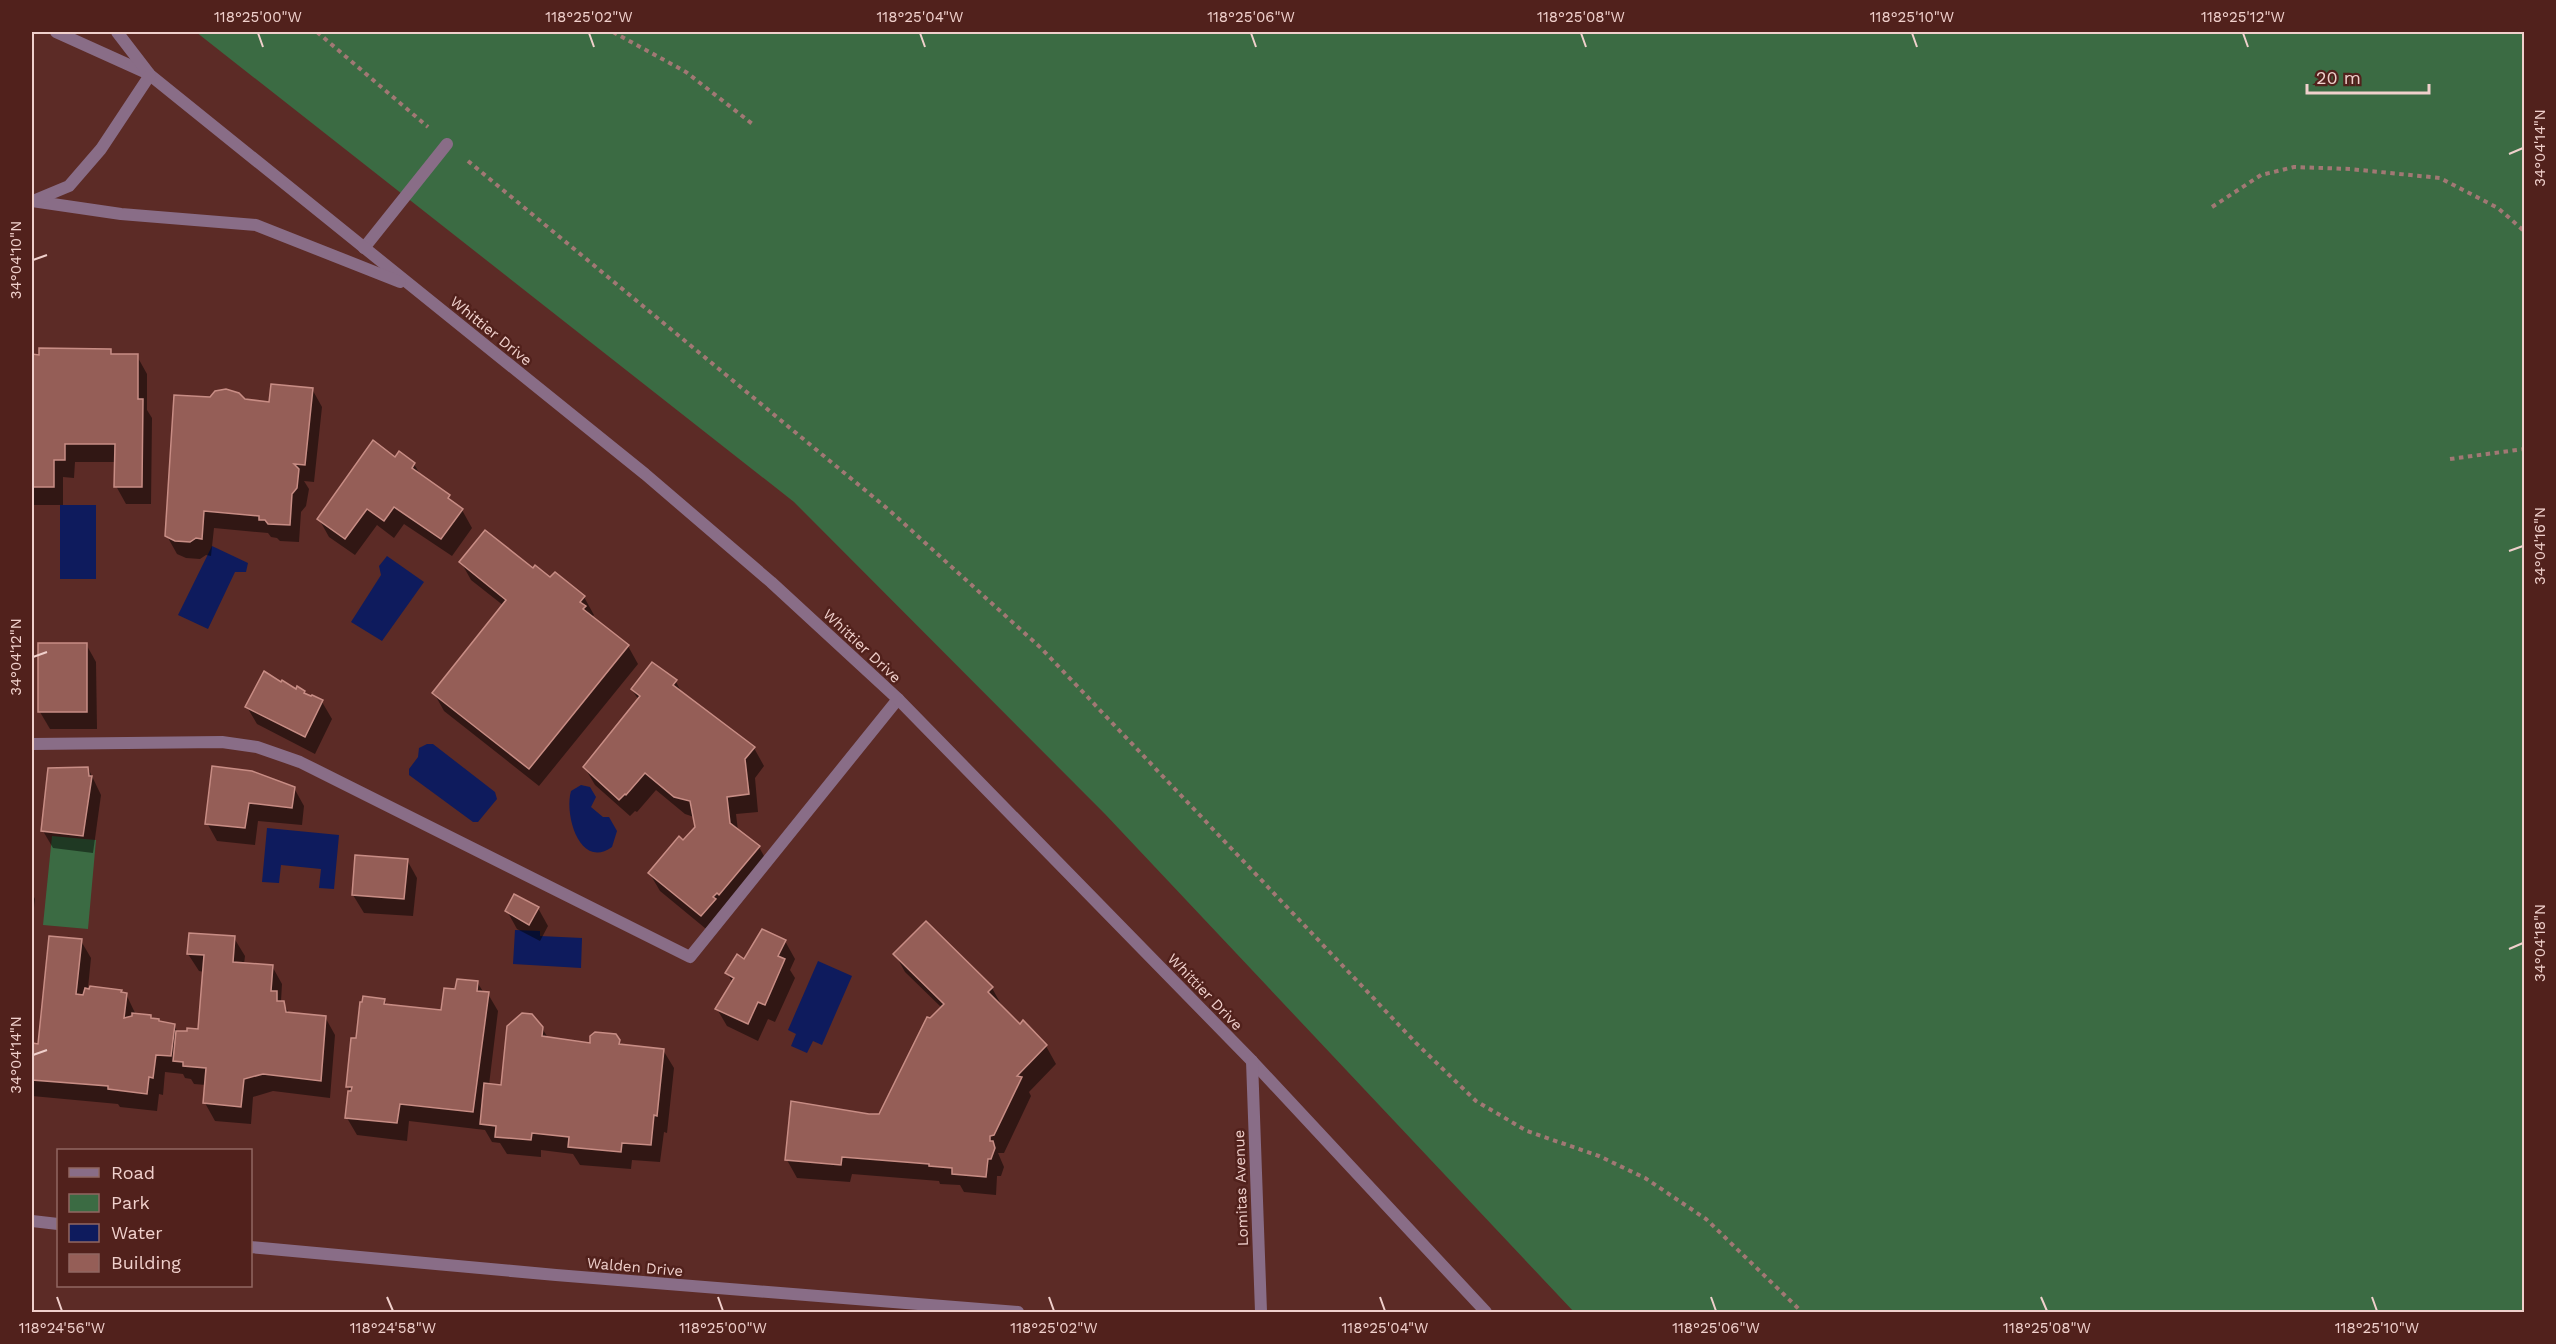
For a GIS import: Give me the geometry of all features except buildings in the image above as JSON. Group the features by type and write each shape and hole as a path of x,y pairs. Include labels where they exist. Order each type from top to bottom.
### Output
{"street":[{"name":"Whittier Drive","path":"56,32 150,75"},
{"name":"Whittier Drive","path":"117,32 150,75 663,490 771,582 898,699 1252,1061 1486,1312"},
{"path":"32,201 69,186 101,149 150,75"},
{"path":"364,248 447,144"},
{"path":"32,201 121,214 256,225 413,287"},
{"path":"32,744 222,742 257,747 300,762 690,957 898,699"},
{"name":"Lomitas Avenue","path":"1252,1061 1261,1312"},
{"path":"32,1221 57,1224"},
{"name":"Walden Drive","path":"252,1247 568,1276 1018,1312"}],"path":[{"path":"317,32 447,144 889,510 1042,649 1408,1034 1476,1101 1527,1131 1599,1156 1645,1178 1706,1219 1802,1312"},
{"path":"613,32 686,72 755,126"},
{"path":"2212,207 2261,175 2294,167 2350,169 2440,178 2498,208 2524,231"},
{"path":"2450,459 2524,449"}],"green space":[{"path":"196,32 2524,32 2524,1312 1574,1312 1105,814 794,502"},
{"path":"52,836 96,840 88,929 43,925"}],"water":[{"path":"60,505 96,505 96,579 60,579"},
{"path":"212,546 248,563 246,572 235,572 208,629 178,615"},
{"path":"387,556 424,582 382,641 351,622 381,575 379,566"},
{"path":"433,744 495,792 497,799 478,822 473,822 409,775 409,769 418,757 419,748"},
{"path":"581,785 590,787 596,797 591,807 603,817 609,817 617,831 612,847 601,852 591,851 583,846 572,825 569,801 571,791"},
{"path":"267,828 339,835 334,889 319,888 321,869 281,865 279,883 262,882"},
{"path":"515,930 540,931 540,936 582,938 581,968 513,964"},
{"path":"818,961 852,976 822,1045 813,1041 807,1053 791,1046 796,1034 788,1030"}]}
